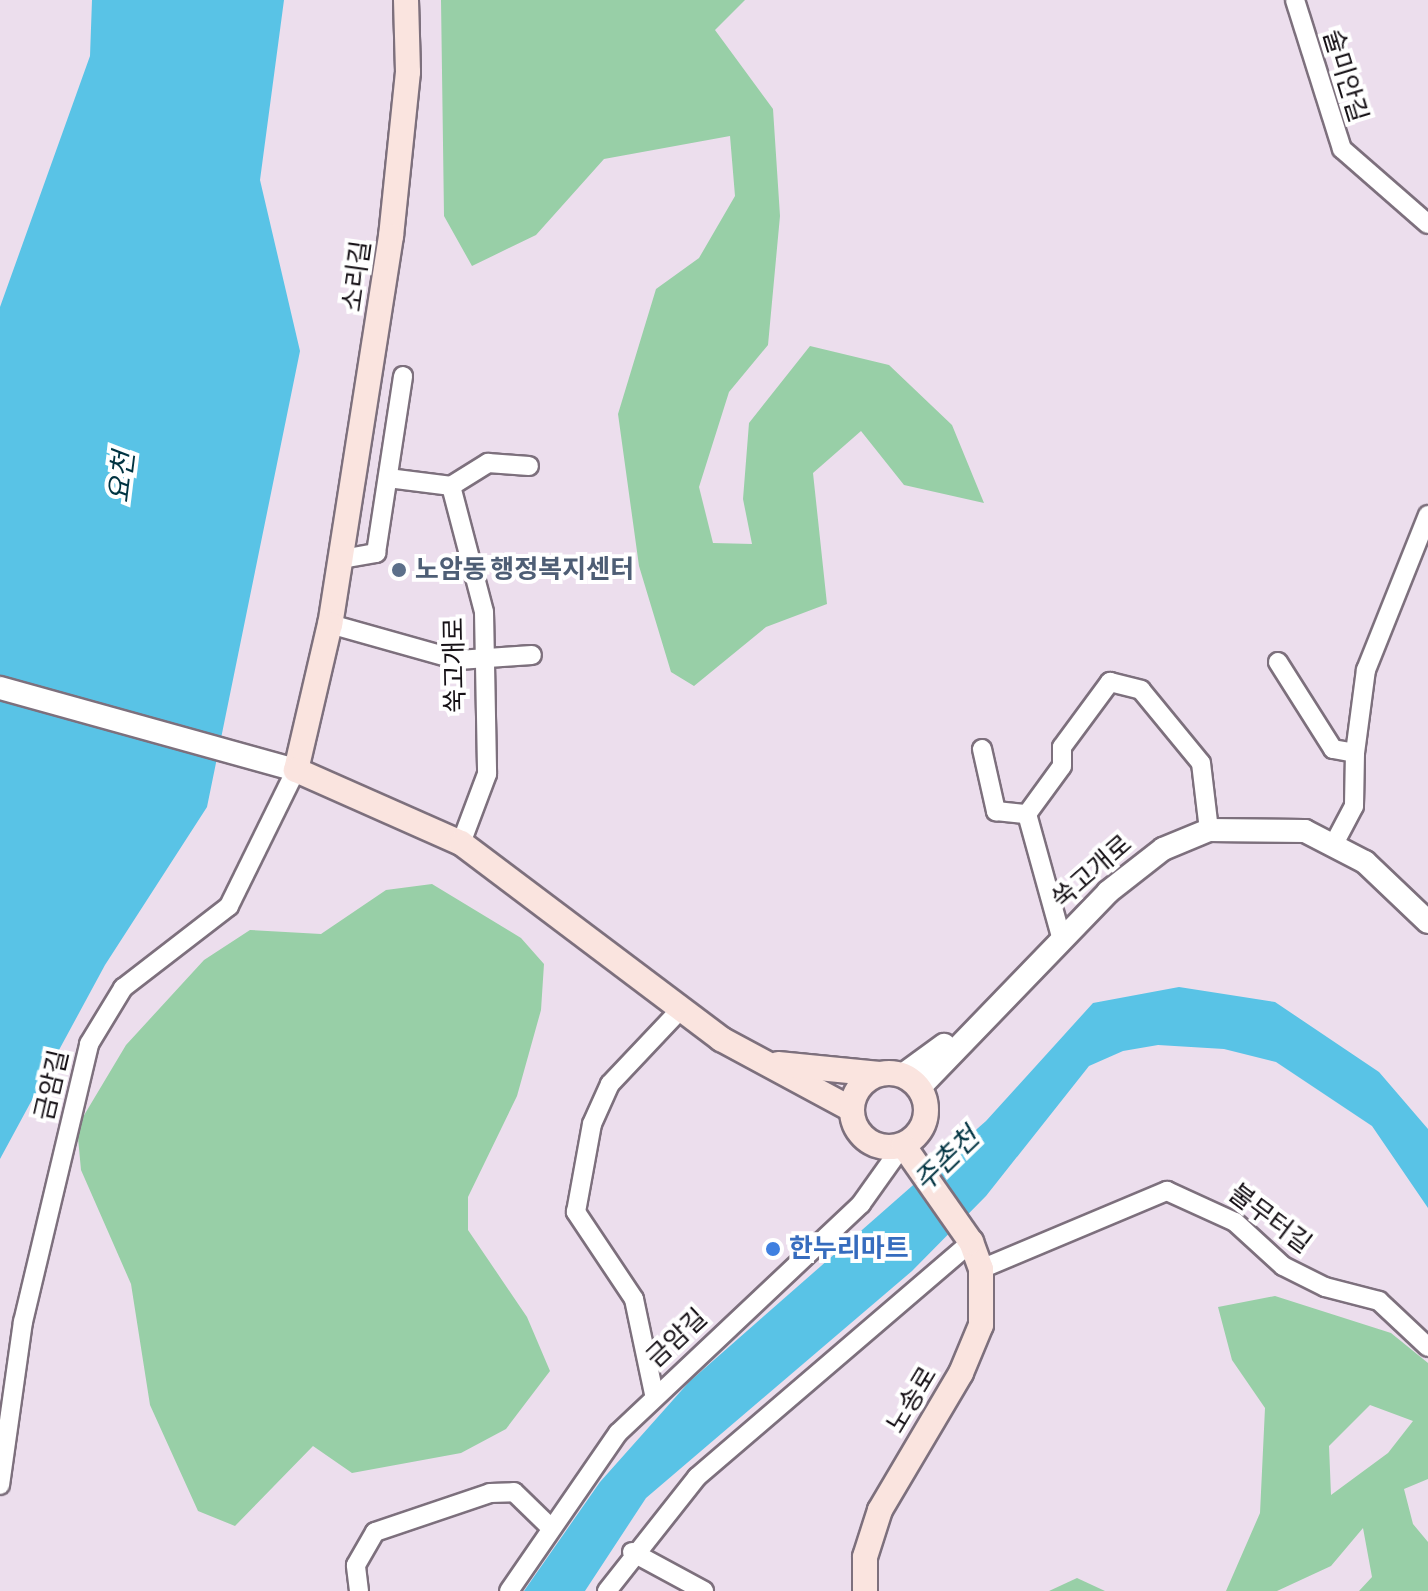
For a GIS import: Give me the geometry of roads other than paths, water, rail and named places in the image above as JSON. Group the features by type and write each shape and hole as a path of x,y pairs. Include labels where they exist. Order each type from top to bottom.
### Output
{"main road":[{"name":"소리길","path":"296,770 342,559 391,236 408,72 406,0"},
{"path":"296,770 461,843 681,1009 764,1063 851,1109 866,1140 903,1145 926,1116 901,1079 764,1063"},
{"path":"851,1109 860,1087 901,1079"},
{"name":"노송로","path":"865,1591 865,1557 880,1510 961,1373 981,1325 981,1269 968,1238 921,1162 903,1145"}],"street":[{"name":"술미안길","path":"1295,0 1342,149 1428,224"},
{"path":"342,559 376,553 403,376"},
{"path":"388,478 451,486 488,463 529,466"},
{"name":"쑥고개로","path":"451,486 484,612 482,659 487,774 461,843"},
{"path":"1334,844 1354,806 1355,753 1366,670 1428,515"},
{"path":"330,624 458,660 532,655"},
{"path":"1278,662 1333,749 1355,753"},
{"path":"1027,814 1062,766 1062,747 1110,682 1141,690 1201,763 1209,830"},
{"path":"0,688 252,755 296,770"},
{"path":"982,749 996,811 1027,814"},
{"name":"금암길","path":"0,1485 23,1322 89,1044 123,988 229,906 296,770"},
{"path":"1027,814 1061,937"},
{"name":"쑥고개로","path":"901,1079 989,1011 1061,937 1139,864 1209,830 1305,831 1365,862 1428,922"},
{"path":"654,1394 634,1299 576,1212 592,1124 610,1084 681,1009"},
{"name":"금암길","path":"509,1591 551,1528 654,1394 861,1204 903,1145"},
{"name":"불무터길","path":"981,1269 1167,1191 1235,1222 1283,1266 1325,1287 1379,1301 1428,1347"},
{"path":"607,1591 632,1552 730,1446 968,1238"},
{"path":"359,1591 356,1565 375,1532 490,1493 514,1492 551,1528"},
{"path":"632,1552 704,1591"}],"water":[{"name":"요천","path":"92,0 284,0 260,180 300,351 207,807 105,965 0,1159 0,307 90,56"},
{"name":"주촌천","path":"1179,987 1275,1002 1379,1072 1428,1129 1428,1208 1372,1126 1276,1062 1224,1049 1158,1045 1123,1051 1089,1066 986,1196 912,1271 646,1498 585,1591 524,1591 600,1482 689,1382 986,1121 1093,1003"}],"place":[{"name":"노암동 행정복지센터","path":"399,570"},
{"name":"한누리마트","path":"773,1249"}]}
